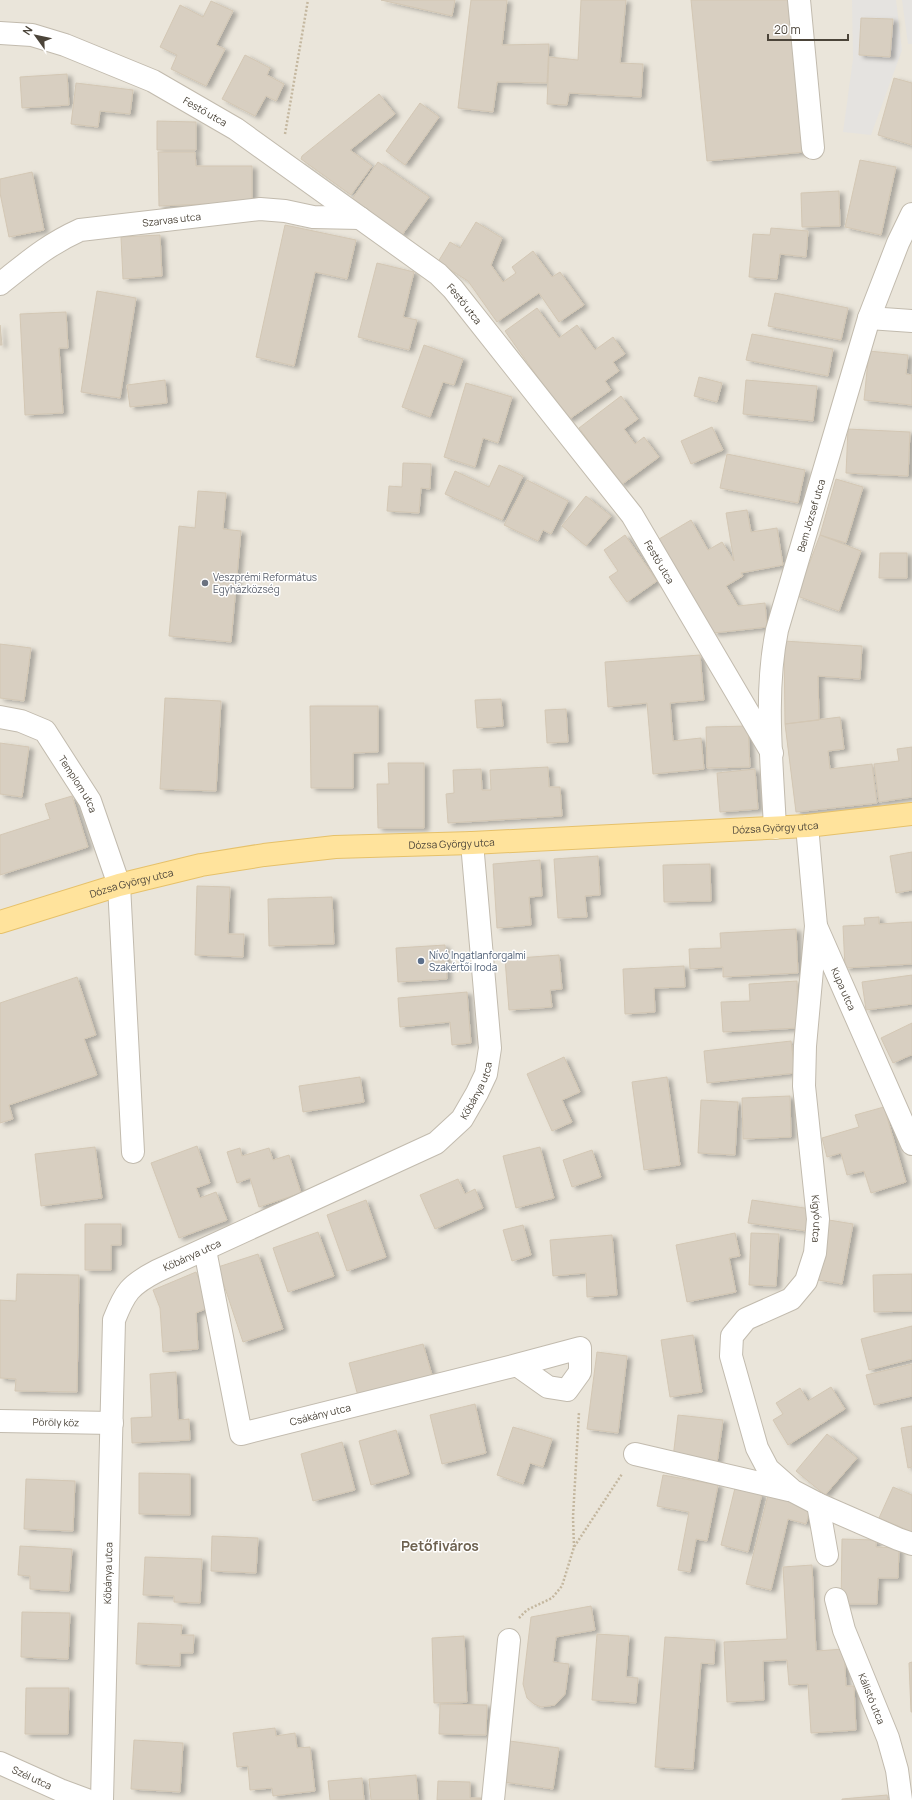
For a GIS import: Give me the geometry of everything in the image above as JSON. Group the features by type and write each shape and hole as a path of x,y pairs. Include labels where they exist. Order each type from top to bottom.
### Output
{"main road":[{"name":"Dózsa György utca","path":"0,922 119,885 201,865 264,855 335,847 472,843 807,826 912,814"}],"street":[{"path":"799,0 813,148"},
{"name":"Festő utca","path":"0,33 32,35 65,45 153,81 236,129 438,274 453,289 632,515 772,753"},
{"name":"Szarvas utca","path":"0,284 34,256 58,240 80,230 260,209 285,211 313,217 360,218"},
{"name":"Bem József utca","path":"775,828 770,680 776,630 869,318 898,243 912,214"},
{"path":"869,318 912,321"},
{"name":"Templom utca","path":"0,718 21,721 45,731 90,801 119,885 133,1152"},
{"name":"Kupa utca","path":"807,826 816,926 912,1144"},
{"name":"Kőbánya utca","path":"102,1800 114,1320 123,1297 140,1280 436,1143 462,1119 486,1074 490,1048 472,843"},
{"name":"Kígyó utca","path":"816,926 805,1046 804,1086 818,1219 815,1253 806,1281 791,1300 746,1319 732,1336 731,1356 757,1448 768,1469 793,1491 818,1504 912,1544"},
{"name":"Csákány utca","path":"204,1250 241,1434 518,1365 580,1348 580,1372 567,1390"},
{"path":"518,1365 548,1387 567,1390"},
{"name":"Pöröly köz","path":"0,1422 112,1424"},
{"path":"635,1454 793,1491"},
{"path":"818,1504 827,1555"},
{"name":"Kálistó utca","path":"836,1599 844,1630 888,1738 897,1770 901,1800"},
{"path":"493,1800 509,1640"},
{"name":"Szél utca","path":"0,1763 60,1790 87,1800"}],"path":[{"path":"280,161 308,0"},
{"path":"567,1390 579,1409 573,1516 574,1547"},
{"path":"509,1640 515,1623 527,1610 552,1598 562,1586 574,1547 635,1454"}],"shaded area":[{"path":"0,0 912,0 912,1800 0,1800"},
{"path":"852,0 896,0 902,50 871,135 843,132 853,59"},
{"path":"902,0 912,0 912,44 908,44"}],"building":[{"path":"381,0 455,0 452,16"},
{"path":"471,0 507,0 502,45 549,44 547,83 497,82 493,112 458,108"},
{"path":"581,0 626,0 620,63 643,64 641,97 569,93 567,105 547,104 549,57 578,60"},
{"path":"691,0 791,0 805,152 707,161"},
{"path":"211,1 233,11 216,45 225,49 206,86 171,69 177,55 160,47 180,5 203,17"},
{"path":"861,18 893,19 890,57 859,55"},
{"path":"245,55 270,68 267,75 284,84 276,101 266,96 255,116 222,99"},
{"path":"67,74 69,105 22,108 20,77"},
{"path":"894,78 912,83 912,145 878,135"},
{"path":"76,83 133,90 130,114 100,111 98,127 71,124"},
{"path":"379,94 395,114 350,150 372,166 351,195 301,159 302,156"},
{"path":"420,103 439,117 405,165 386,151"},
{"path":"157,121 196,122 196,150 157,150"},
{"path":"158,152 195,152 196,166 252,166 252,202 159,206"},
{"path":"860,160 896,167 881,235 845,227"},
{"path":"378,162 429,197 402,235 352,199"},
{"path":"32,172 44,230 9,237 0,193 0,179"},
{"path":"839,191 840,226 802,227 801,193"},
{"path":"476,222 502,238 491,265 503,282 516,273 512,267 533,251 552,277 560,272 584,305 559,322 539,293 497,322 468,281 438,262 450,242 460,248"},
{"path":"285,225 356,240 347,279 315,272 294,366 256,357"},
{"path":"771,228 808,231 806,257 780,254 777,279 749,277 753,234 770,235"},
{"path":"160,235 162,276 123,279 121,237"},
{"path":"377,263 414,272 403,317 417,320 409,350 358,337"},
{"path":"97,291 136,298 120,398 81,392"},
{"path":"775,293 848,308 841,340 768,326"},
{"path":"537,308 559,338 577,325 595,350 613,337 625,354 613,362 619,371 605,381 611,390 568,420 505,331"},
{"path":"66,312 68,348 59,348 63,413 25,415 20,314"},
{"path":"0,325 2,345 0,345"},
{"path":"752,334 833,349 828,376 746,360"},
{"path":"424,345 463,359 454,385 443,382 430,417 402,407"},
{"path":"869,351 908,355 906,374 912,375 912,405 864,400"},
{"path":"699,377 722,383 717,402 694,396"},
{"path":"165,380 167,403 130,407 127,385"},
{"path":"746,380 817,386 813,421 743,414"},
{"path":"466,383 512,397 498,443 483,438 475,467 444,457"},
{"path":"621,396 638,419 624,429 635,444 644,437 659,457 621,485 579,428"},
{"path":"712,427 723,450 691,464 681,441"},
{"path":"848,429 910,432 908,476 846,473"},
{"path":"727,454 805,470 798,503 720,488"},
{"path":"403,463 431,464 430,489 421,488 419,513 387,511 389,486 402,487"},
{"path":"499,465 523,476 502,520 445,494 455,471 489,487"},
{"path":"836,479 863,487 846,543 820,535"},
{"path":"527,480 568,501 551,534 543,530 538,541 504,525"},
{"name":"Veszprémi Református Egyházközség","path":"198,491 226,493 223,529 241,531 231,642 169,636 179,526 195,528"},
{"path":"586,496 611,516 586,546 562,526"},
{"path":"747,510 751,532 777,528 783,565 741,573 743,576 726,586 738,606 765,603 767,627 714,633 659,539 691,520 708,550 722,542 734,561 726,513"},
{"path":"625,535 657,581 627,602 609,577 618,571 604,550"},
{"path":"820,535 861,551 839,611 797,596"},
{"path":"880,553 907,553 907,578 879,578"},
{"path":"784,641 862,646 860,679 818,676 819,720 785,724"},
{"path":"0,644 31,648 24,701 0,698"},
{"path":"700,655 704,700 670,703 673,741 701,738 704,769 653,774 647,703 608,707 605,662"},
{"path":"165,698 221,701 216,791 160,789"},
{"path":"501,699 503,726 477,728 475,700"},
{"path":"310,706 378,706 378,752 353,753 353,788 311,788"},
{"path":"566,709 568,742 547,743 545,710"},
{"path":"840,717 844,749 828,751 830,769 872,764 877,803 796,812 785,724"},
{"path":"748,726 750,767 707,768 706,727"},
{"path":"0,743 29,747 22,797 0,794"},
{"path":"912,747 912,797 879,802 874,764 899,761 897,749"},
{"path":"388,763 424,763 424,828 378,828 377,784 389,784"},
{"path":"548,767 549,787 560,787 562,816 448,823 446,794 454,793 453,770 481,769 482,790 491,790 490,770"},
{"path":"755,769 758,809 720,812 717,773"},
{"path":"72,796 88,847 0,875 0,835 50,819 45,804"},
{"path":"912,852 912,890 896,893 890,856"},
{"path":"598,856 600,895 585,896 587,917 558,918 554,859"},
{"path":"540,860 542,896 529,897 531,925 497,928 493,864"},
{"path":"710,864 711,901 664,902 663,865"},
{"path":"197,886 230,887 228,934 244,934 243,957 195,955"},
{"path":"332,897 334,944 269,946 268,899"},
{"path":"879,917 879,924 912,922 912,964 845,968 843,926 865,925 864,918"},
{"path":"796,929 798,973 723,977 723,967 690,969 689,949 721,948 720,933"},
{"path":"445,945 447,979 398,982 396,948"},
{"path":"559,955 562,989 550,990 552,1007 509,1010 505,959"},
{"path":"684,966 685,987 654,988 655,1012 625,1014 623,969"},
{"path":"912,975 912,1004 866,1010 862,982"},
{"path":"77,977 96,1035 84,1039 97,1075 9,1105 13,1119 0,1123 0,1003"},
{"path":"797,981 798,1028 723,1032 721,1002 750,1001 749,984"},
{"path":"467,992 471,1043 452,1045 450,1022 400,1027 398,998"},
{"path":"912,1023 912,1056 911,1055 893,1063 881,1038"},
{"path":"791,1041 795,1073 707,1083 704,1051"},
{"path":"564,1057 580,1092 562,1100 572,1122 552,1131 527,1074"},
{"path":"360,1077 364,1102 303,1112 299,1086"},
{"path":"667,1077 680,1165 644,1170 632,1082"},
{"path":"790,1096 791,1137 743,1139 742,1098"},
{"path":"701,1100 738,1102 735,1155 698,1153"},
{"path":"884,1107 906,1182 871,1193 864,1171 847,1175 841,1153 827,1157 822,1138 859,1127 855,1115"},
{"path":"197,1146 210,1183 196,1188 200,1198 216,1192 227,1220 179,1238 151,1163"},
{"path":"95,1147 102,1198 41,1206 35,1154"},
{"path":"540,1147 554,1198 516,1208 503,1156"},
{"path":"240,1148 242,1156 269,1148 273,1160 289,1155 301,1193 259,1207 250,1178 237,1183 227,1152"},
{"path":"592,1150 601,1177 572,1187 563,1160"},
{"path":"458,1179 465,1194 475,1189 483,1208 435,1229 420,1195"},
{"path":"366,1200 386,1257 347,1271 327,1215"},
{"path":"752,1200 811,1209 807,1231 748,1223"},
{"path":"829,1220 853,1224 842,1284 818,1280"},
{"path":"85,1224 121,1224 121,1245 111,1245 111,1270 85,1270"},
{"path":"523,1225 531,1255 512,1261 503,1230"},
{"path":"318,1232 334,1276 288,1292 273,1248"},
{"path":"735,1233 740,1256 729,1258 736,1292 687,1302 676,1245"},
{"path":"751,1233 779,1234 776,1286 749,1285"},
{"path":"612,1235 617,1295 587,1297 586,1273 553,1276 550,1240"},
{"path":"258,1254 283,1329 243,1342 218,1267"},
{"path":"196,1272 210,1307 196,1313 198,1349 163,1352 160,1308 153,1290"},
{"path":"17,1274 79,1275 77,1392 15,1391 16,1379 0,1378 0,1300 16,1301"},
{"path":"912,1274 912,1311 874,1312 873,1275"},
{"path":"912,1326 912,1359 869,1370 861,1339"},
{"path":"693,1335 702,1392 670,1397 661,1340"},
{"path":"423,1344 432,1375 358,1396 349,1363"},
{"path":"597,1352 627,1356 618,1433 587,1429"},
{"path":"912,1364 912,1396 874,1405 866,1375"},
{"path":"176,1372 178,1420 189,1419 190,1440 132,1443 131,1418 152,1417 150,1374"},
{"path":"831,1387 845,1409 788,1445 773,1420 783,1414 776,1403 800,1388 808,1401"},
{"path":"475,1404 486,1453 442,1464 430,1415"},
{"path":"678,1415 723,1420 717,1463 673,1458"},
{"path":"912,1426 912,1467 908,1468 901,1428"},
{"path":"513,1427 552,1439 543,1467 530,1463 523,1484 497,1475"},
{"path":"396,1430 409,1474 371,1485 359,1441"},
{"path":"827,1434 857,1458 825,1495 796,1471"},
{"path":"342,1442 355,1490 313,1501 301,1454"},
{"path":"139,1473 190,1474 190,1515 139,1514"},
{"path":"663,1475 718,1485 707,1541 696,1539 690,1572 678,1570 689,1512 657,1506"},
{"path":"26,1479 75,1481 73,1531 24,1529"},
{"path":"893,1487 912,1495 912,1532 879,1518"},
{"path":"735,1488 762,1494 748,1552 721,1545"},
{"path":"768,1495 811,1506 806,1524 788,1519 771,1590 746,1584"},
{"path":"212,1536 258,1538 256,1573 211,1571"},
{"path":"842,1539 876,1540 876,1547 899,1548 898,1578 878,1578 877,1604 841,1604"},
{"path":"20,1546 72,1549 69,1591 30,1589 30,1576 18,1575"},
{"path":"145,1557 202,1559 200,1603 174,1602 174,1596 143,1595"},
{"path":"812,1565 816,1651 844,1649 846,1686 854,1686 856,1730 811,1733 808,1684 789,1685 787,1660 763,1661 764,1700 727,1702 724,1642 787,1639 783,1567"},
{"path":"591,1606 595,1630 556,1637 553,1662 569,1664 565,1694 555,1705 541,1707 534,1704 527,1698 523,1684 531,1617"},
{"path":"22,1612 70,1613 68,1659 21,1657"},
{"path":"138,1623 182,1625 181,1635 194,1635 193,1653 180,1653 180,1666 136,1664"},
{"path":"597,1634 629,1636 626,1677 638,1678 636,1703 592,1700"},
{"path":"464,1636 467,1702 434,1703 432,1638"},
{"path":"665,1637 715,1640 714,1664 701,1663 693,1769 655,1767"},
{"path":"912,1662 912,1712 911,1712 909,1663"},
{"path":"26,1688 69,1688 68,1734 25,1734"},
{"path":"440,1704 487,1705 486,1735 439,1734"},
{"path":"275,1728 276,1736 295,1733 297,1748 310,1747 315,1791 273,1796 272,1788 250,1790 248,1766 237,1767 233,1733"},
{"path":"134,1740 183,1743 180,1792 131,1789"},
{"path":"510,1741 559,1748 553,1789 504,1782"},
{"path":"416,1775 418,1800 371,1800 369,1779"},
{"path":"362,1778 364,1800 330,1800 328,1781"},
{"path":"438,1781 470,1782 470,1798 481,1798 481,1800 437,1800"},
{"path":"887,1795 888,1800 842,1800 842,1799"}],"place":[{"name":"Veszprémi Református Egyházközség","path":"205,583"},
{"name":"Nívó Ingatlanforgalmi Szakértői Iroda","path":"421,961"}],"district":[{"name":"Petőfiváros","path":"440,1545"}]}
